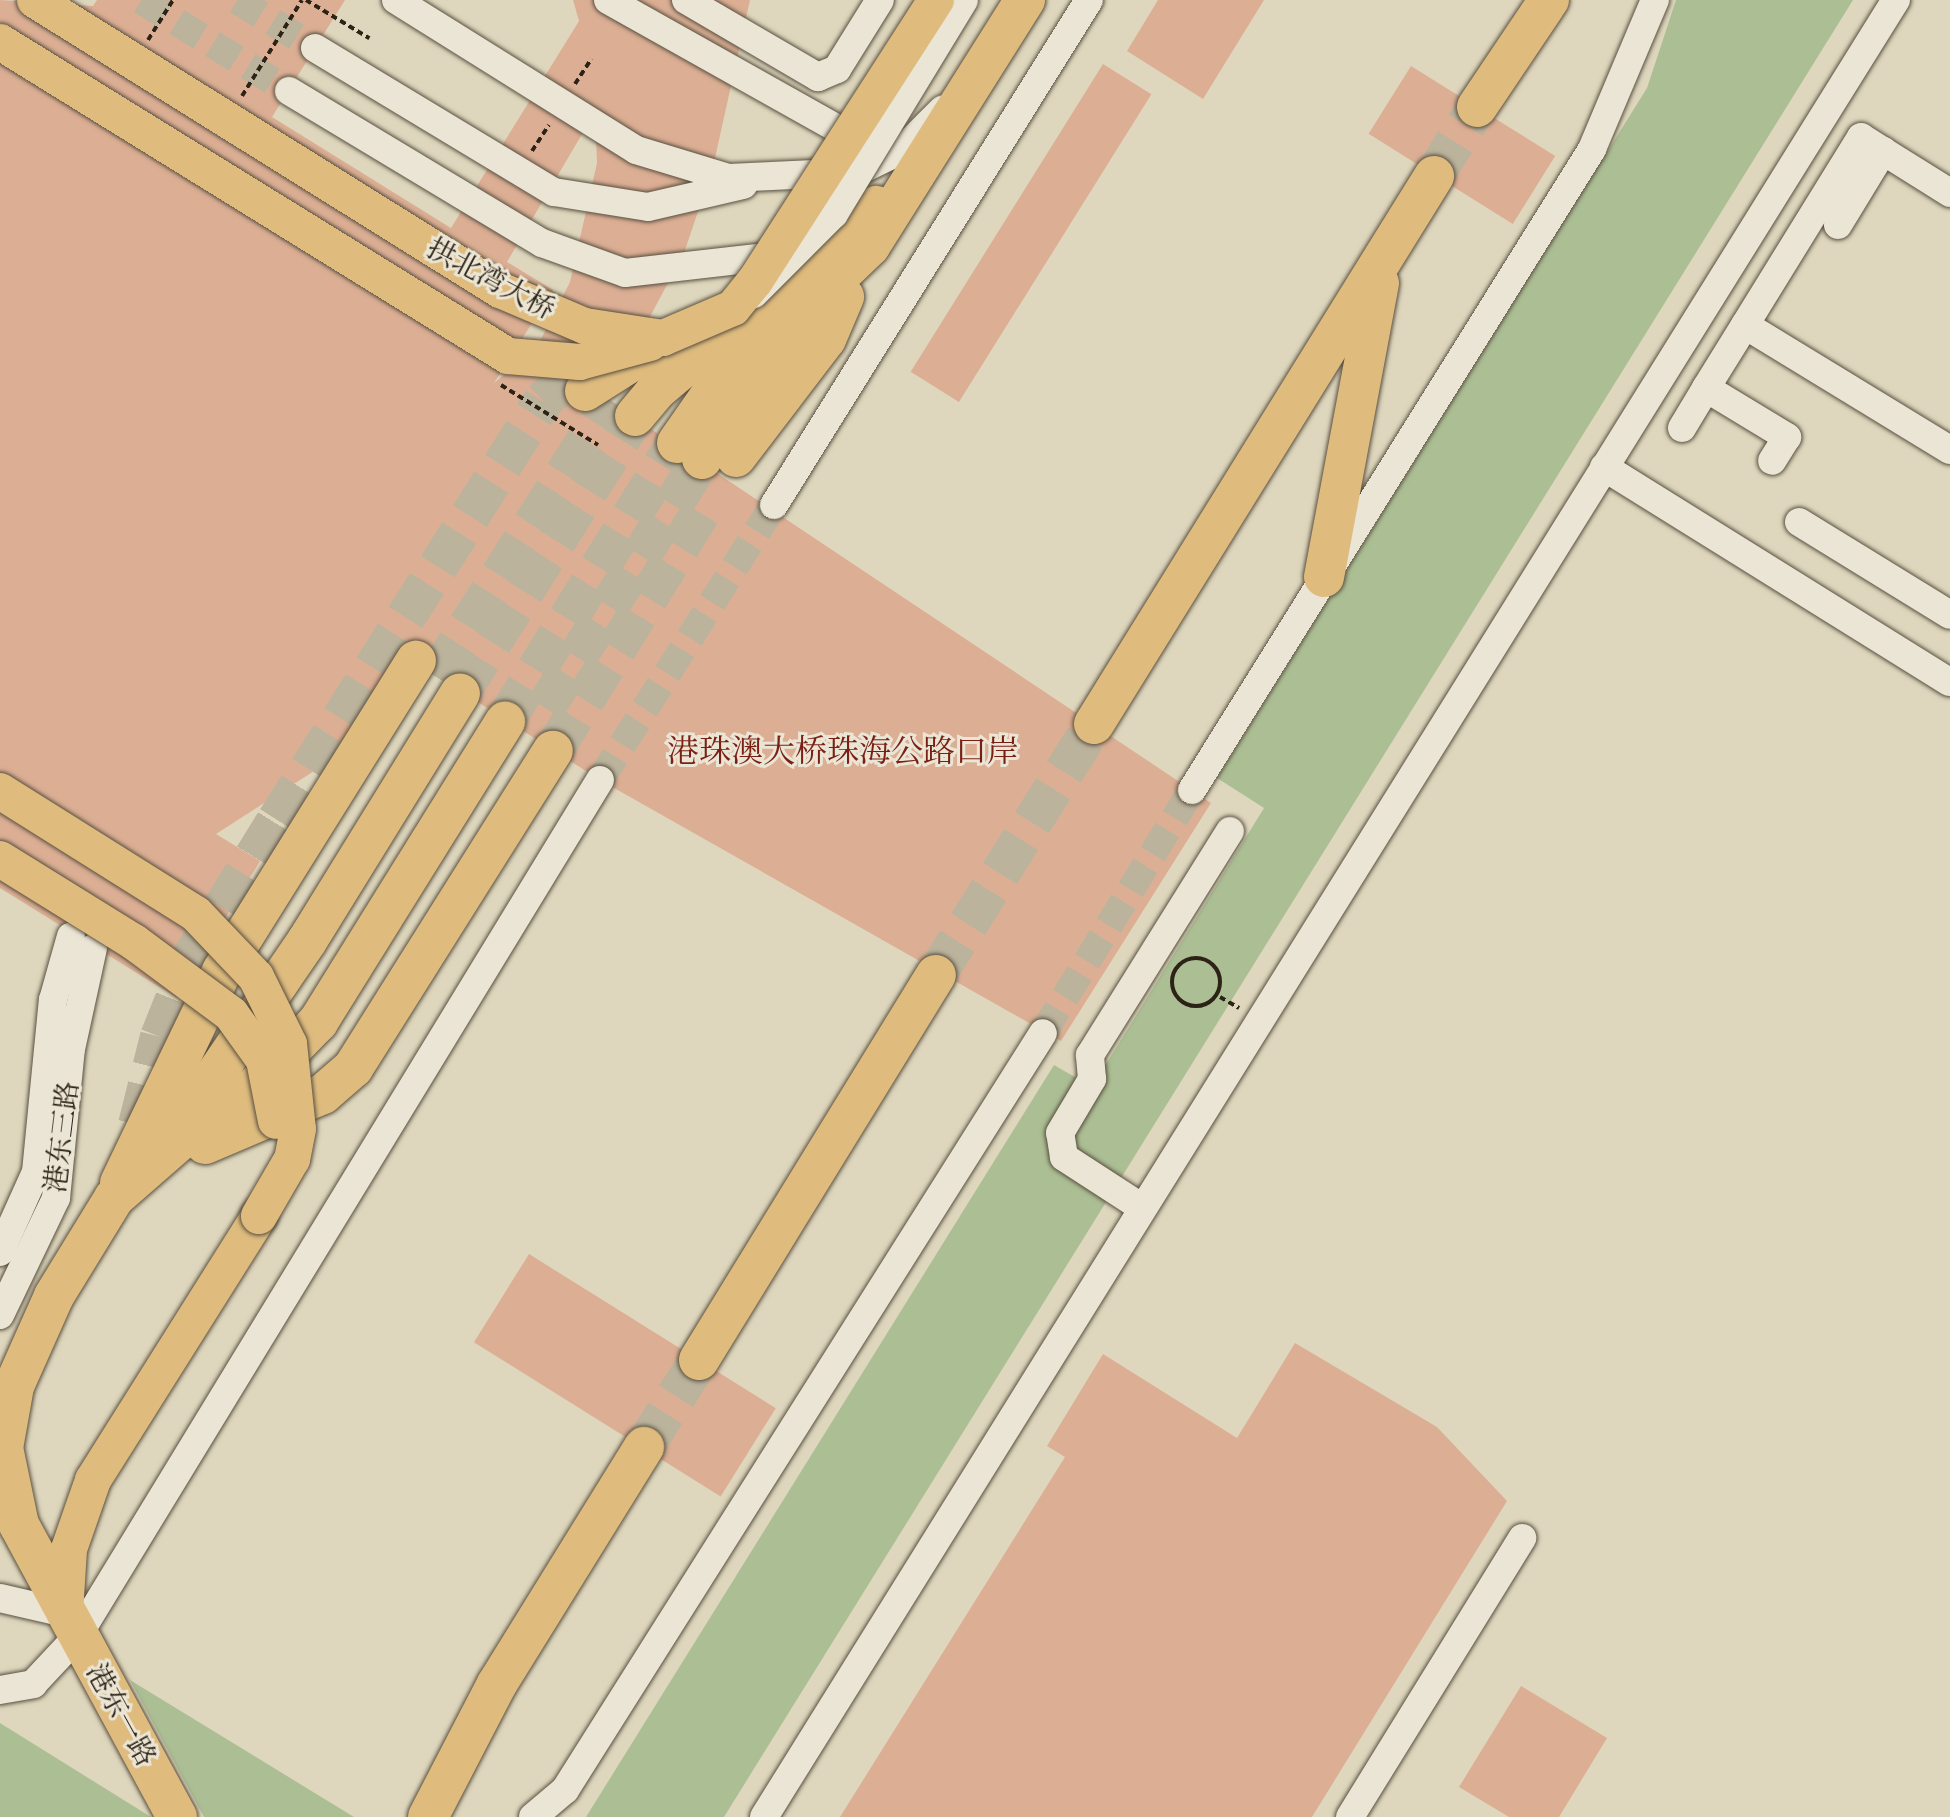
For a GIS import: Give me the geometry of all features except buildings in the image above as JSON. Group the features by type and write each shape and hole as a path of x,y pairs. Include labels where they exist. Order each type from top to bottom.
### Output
{"highway":[{"path":"893,202 844,297 817,330 752,379 701,458 731,362 824,294 893,202 921,172 1025,0"},
{"path":"1477,107 1549,0"},
{"path":"1094,724 1434,176"},
{"path":"893,202 658,389 611,403 679,331 893,202"},
{"path":"1324,577 1371,314 1393,242"},
{"path":"437,677 307,941 173,1124 114,1198 222,971 437,677"},
{"path":"114,1198 152,1162 235,1107 318,1022 529,736 353,1068 323,1094 265,1122 152,1162"},
{"path":"699,1360 936,975"},
{"name":"港东一路","path":"114,1198 42,1320 6,1419 10,1501 71,1625 177,1817"},
{"path":"428,1817 497,1684 644,1447"}],"main road":[{"name":"拱北湾大桥","path":"35,0 500,290 585,326 679,331"},
{"path":"0,42 508,356 580,362 679,331 733,308 785,240 936,0"},
{"path":"0,791 196,914 256,977 289,1044 298,1129 292,1159 259,1216 93,1480 69,1549 71,1625"},
{"path":"0,859 196,984 251,1038 272,1085 276,1118 273,1173 259,1216"}],"street":[{"path":"396,0 636,150 705,173 771,179"},
{"path":"608,0 852,141 877,147 924,128"},
{"path":"686,0 818,77 837,69 880,0"},
{"path":"733,308 791,264 834,214 964,0"},
{"path":"774,505 1089,0"},
{"path":"1192,790 1615,106 1655,0"},
{"path":"764,1817 1141,1207 1896,0"},
{"path":"315,48 513,172 575,198 648,207 771,179 857,172 880,164 924,128 988,63"},
{"path":"289,91 542,243 625,273 812,250"},
{"path":"1682,428 1861,137 1950,193"},
{"path":"1838,225 1883,151"},
{"path":"1745,325 1950,450"},
{"path":"1706,388 1787,437 1772,461"},
{"path":"1604,467 1950,682"},
{"path":"1799,522 1950,615"},
{"path":"0,1690 33,1684 600,780"},
{"path":"1141,1207 1064,1157 1060,1133 1092,1079 1090,1055 1230,831"},
{"name":"港东三路","path":"0,1252 36,1172 53,1000 82,942 56,1198 0,1315"},
{"path":"533,1817 565,1790 1043,1033"},
{"path":"1350,1817 1522,1538"},
{"path":"0,1598 71,1625"}],"path":[{"path":"306,0 369,38"},
{"path":"494,381 598,445"},
{"path":"1201,961 1216,972 1220,997 1187,1001 1173,986 1172,966 1201,961"}],"green space":[{"path":"1676,0 1853,0 724,1817 586,1817 1054,1065 1092,1087 1264,808 1217,778 1647,88"},
{"path":"130,1680 354,1817 204,1817"},
{"path":"0,1723 151,1817 0,1817"}],"tunnel":[{"path":"141,0 289,91"},
{"path":"237,0 315,48"},
{"path":"1434,176 1477,107"},
{"path":"138,1125 160,1037 191,959 277,820 543,401 571,375 616,362"},
{"path":"436,677 611,401"},
{"path":"460,693 635,416"},
{"path":"505,721 677,443"},
{"path":"545,708 702,459"},
{"path":"553,751 707,503"},
{"path":"600,780 774,505"},
{"path":"936,975 1094,724"},
{"path":"1043,1033 1192,790"},
{"path":"644,1447 699,1360"}],"district":[{"name":"港珠澳大桥珠海公路口岸","path":"843,751"}]}
